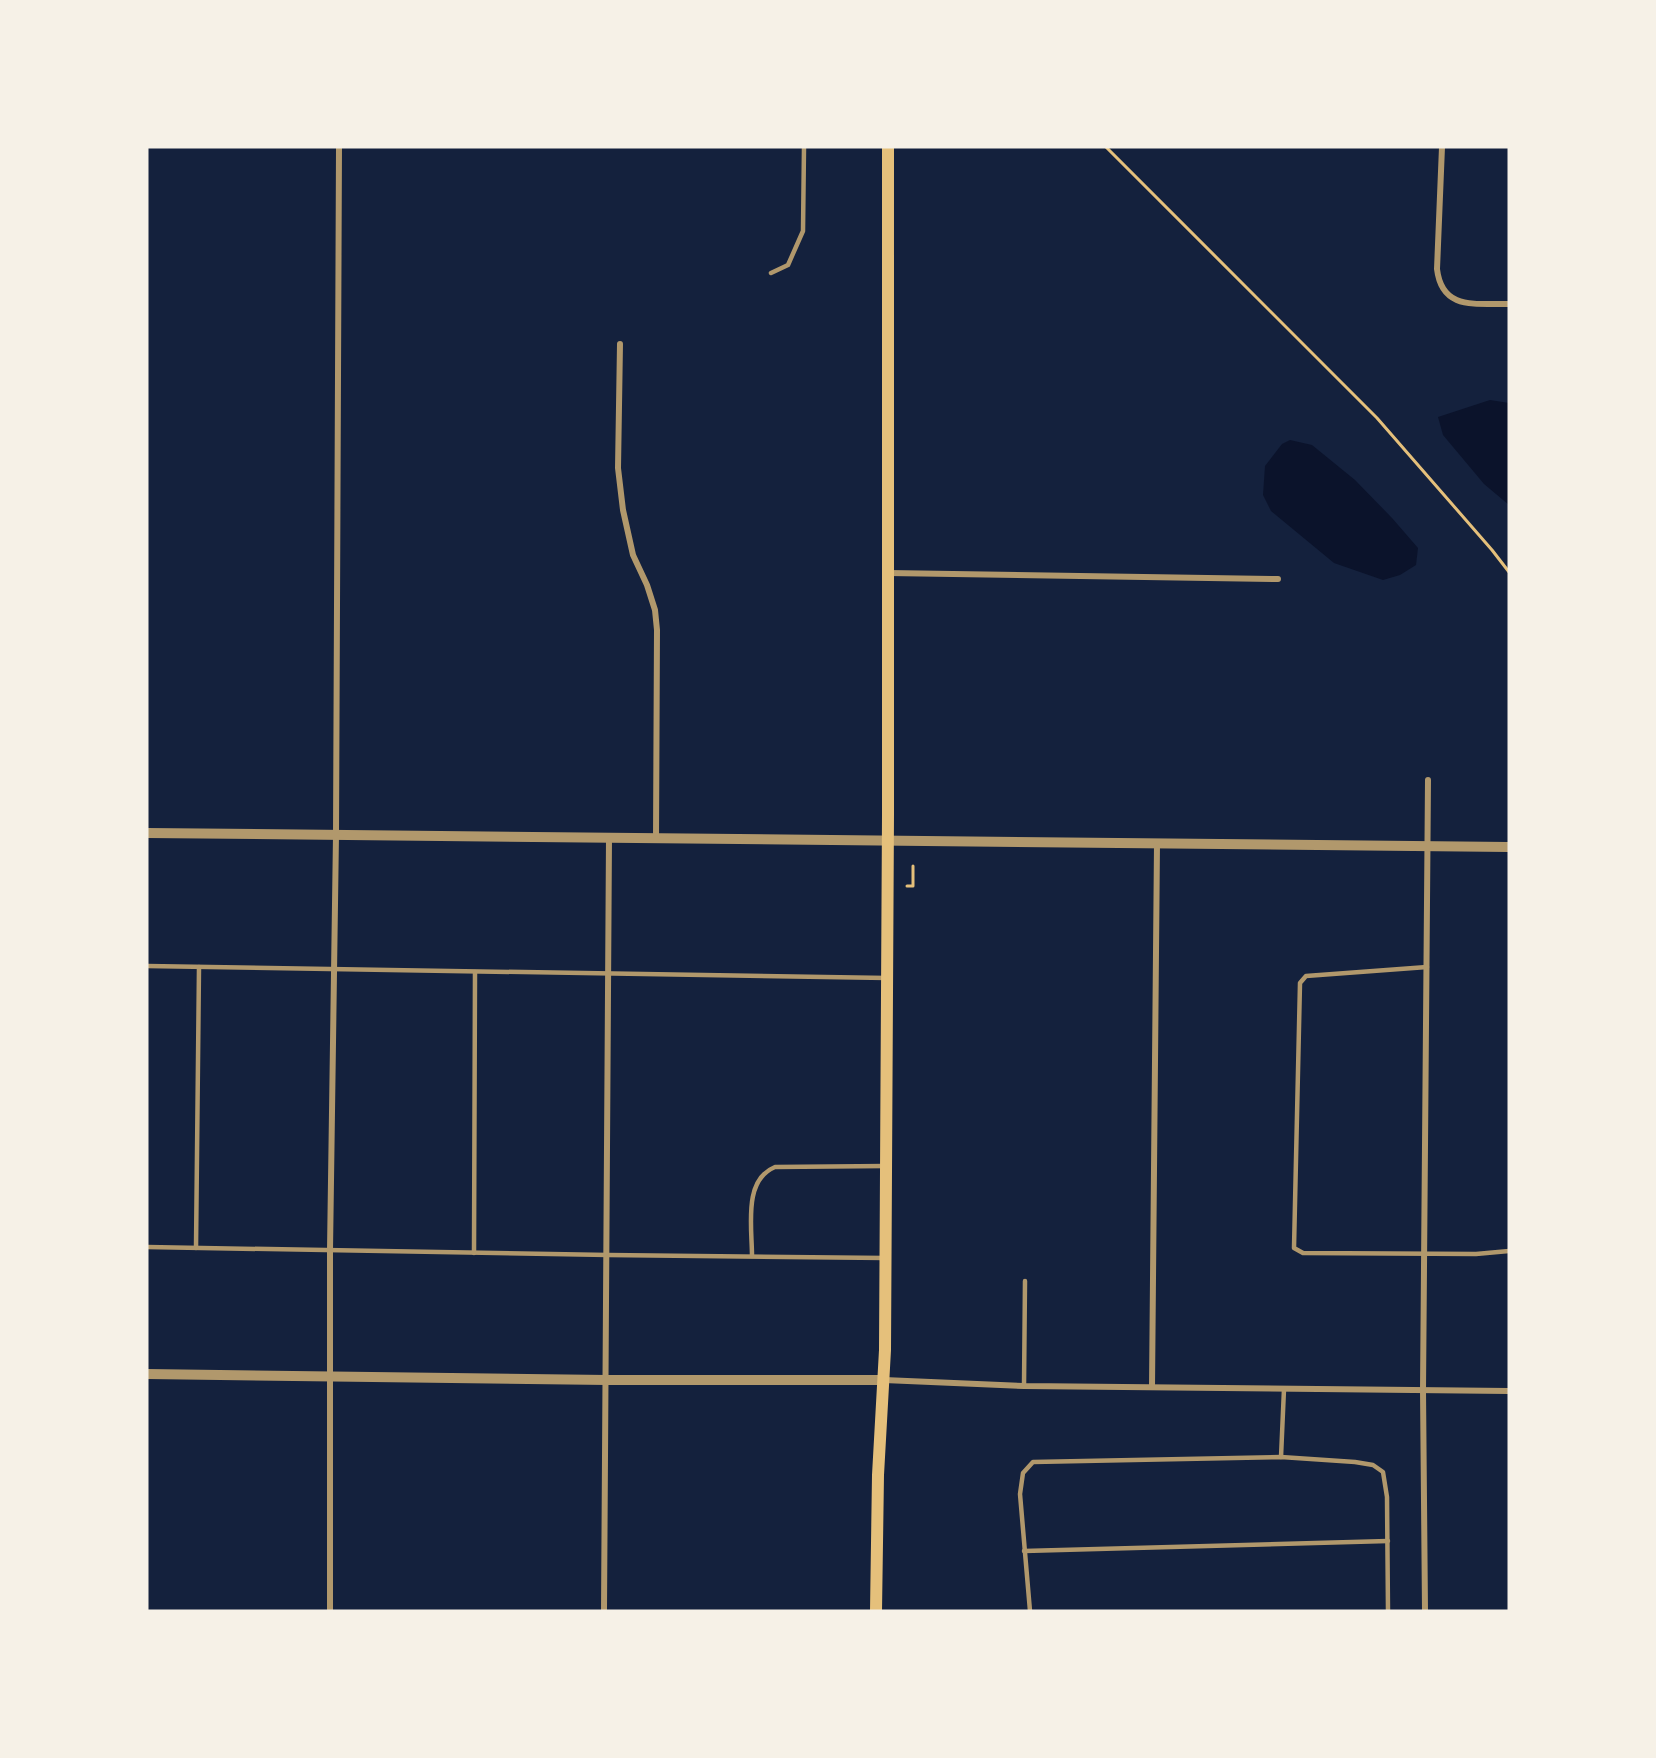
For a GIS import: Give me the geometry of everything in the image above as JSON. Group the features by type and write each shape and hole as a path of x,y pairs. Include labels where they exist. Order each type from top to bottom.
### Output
{"main road":[{"path":"876,1611 878,1476 883,1380 886,1166 888,147"}],"street":[{"path":"330,1611 330,1250 336,835 339,147"},
{"path":"1442,147 1438,282 1444,293 1454,300 1509,304"},
{"path":"620,344 618,468 623,510 633,555 647,585 655,610 657,630 656,839"},
{"path":"888,573 1278,579"},
{"path":"1425,1611 1423,1390 1428,780"},
{"path":"147,833 1509,847"},
{"path":"604,1611 609,838"},
{"path":"1152,1387 1157,844"},
{"path":"147,1374 607,1380 883,1380 1024,1386 1509,1391"}],"lane":[{"path":"771,273 788,265 803,231 804,147"},
{"path":"147,966 887,978"},
{"path":"196,1248 199,967"},
{"path":"1426,967 1306,976 1300,983 1294,1248 1303,1253 1476,1254 1509,1251"},
{"path":"474,1252 476,972"},
{"path":"752,1256 752,1199 756,1185 765,1171 775,1167 886,1166"},
{"path":"147,1247 885,1258"},
{"path":"1024,1386 1025,1281"},
{"path":"1281,1457 1284,1389"},
{"path":"1030,1611 1020,1494 1023,1473 1033,1462 1281,1457 1355,1462 1373,1465 1383,1472 1387,1497 1388,1611"},
{"path":"1024,1551 1388,1540"}],"path":[{"path":"1106,147 1377,418 1509,572"},
{"path":"907,886 913,886 913,866"}],"water":[{"path":"1490,400 1509,403 1509,505 1484,484 1443,435 1438,417"},
{"path":"1290,440 1312,445 1355,480 1418,548 1416,565 1400,575 1383,580 1334,563 1271,511 1263,495 1265,466 1282,444"}]}
